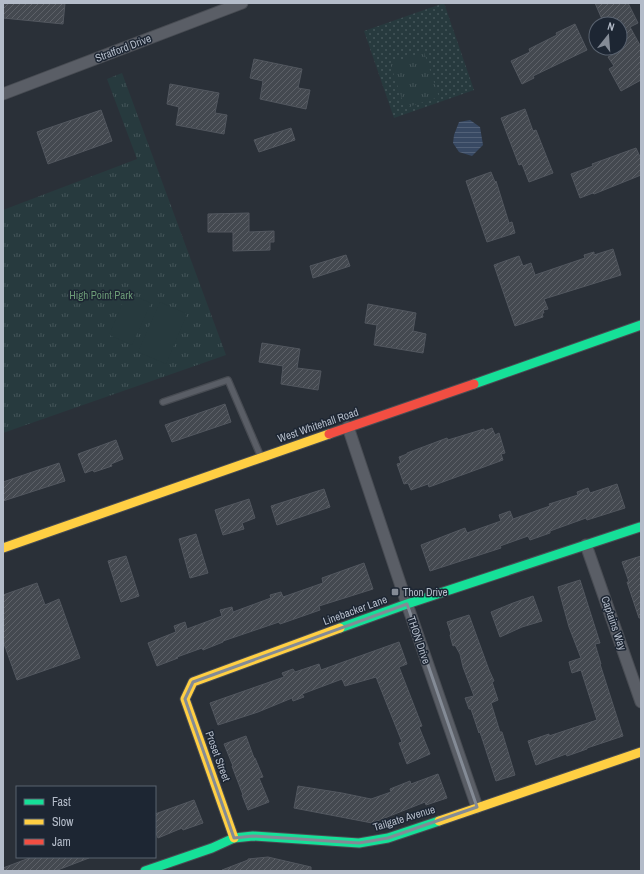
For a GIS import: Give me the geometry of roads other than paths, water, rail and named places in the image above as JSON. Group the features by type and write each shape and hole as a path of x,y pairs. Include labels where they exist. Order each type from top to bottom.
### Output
{"street":[{"name":"Stratford Drive","path":"3,94 242,3"},
{"name":"West Whitehall Road","path":"3,548 641,325"},
{"name":"THON Drive","path":"348,427 477,807"},
{"name":"Linebacker Lane","path":"193,682 407,604 640,527"},
{"name":"Captains Way","path":"586,545 641,702"},
{"name":"Proset Street","path":"193,682 185,698 234,838"},
{"name":"Tailgate Avenue","path":"145,871 212,848 234,838 253,836 359,843 388,838 641,752"}],"lane":[{"path":"162,402 228,380 262,458"}],"water":[{"path":"470,120 480,127 483,145 472,156 459,152 453,143 454,135 459,122"}],"place":[{"name":"Thon Drive","path":"395,592"}],"park label":[{"name":"High Point Park","path":"101,295"}]}
